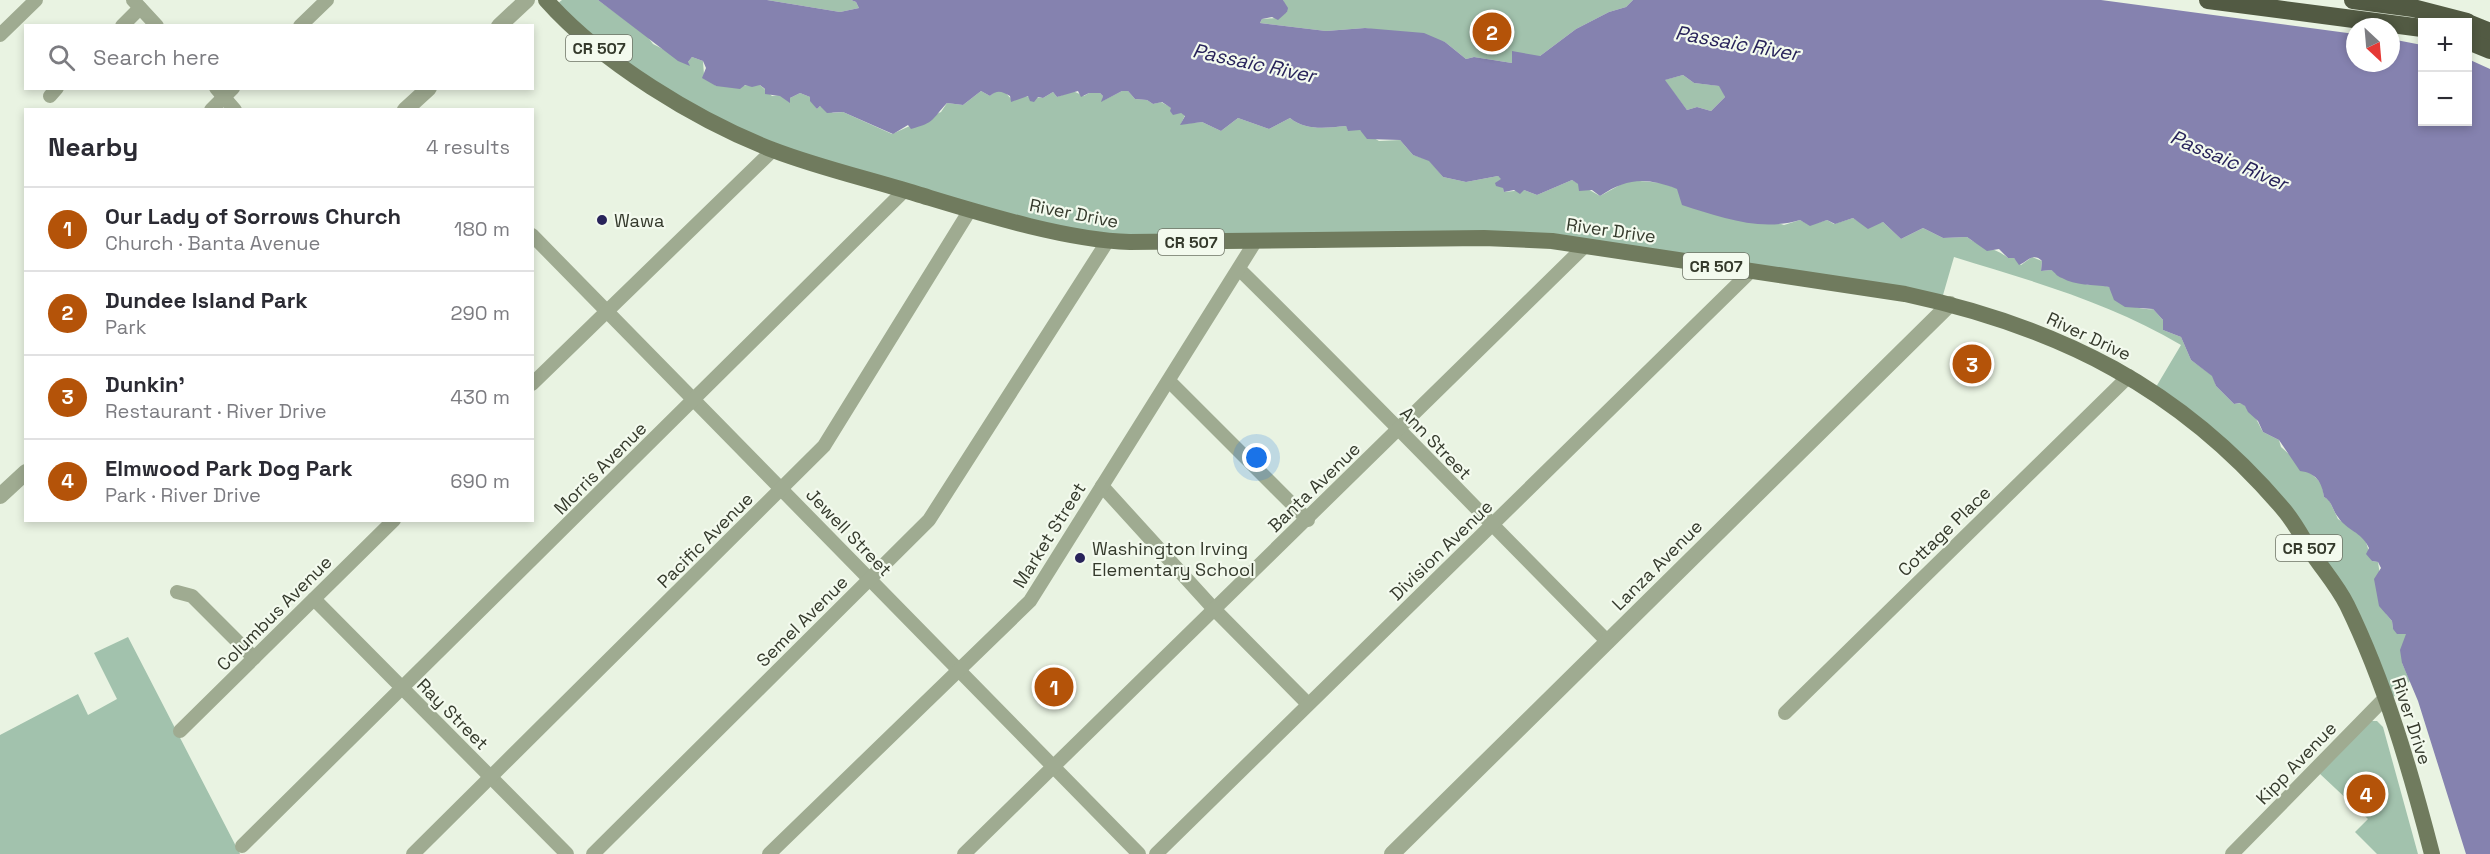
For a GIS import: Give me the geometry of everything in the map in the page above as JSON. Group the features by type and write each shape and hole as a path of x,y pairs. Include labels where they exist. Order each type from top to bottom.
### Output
{"highway":[{"path":"2208,0 2418,27"},
{"path":"2353,0 2382,4"},
{"path":"2361,0 2453,18"},
{"path":"2472,25 2490,32"},
{"path":"2472,42 2490,50"}],"main road":[{"name":"River Drive","path":"546,0 582,34 647,83 733,133 773,150 970,210 1107,242 1484,238 1552,241 1905,294 1950,304 2015,324 2075,347 2129,376 2188,416 2236,459 2285,511 2345,602 2385,698 2432,854"}],"street":[{"path":"0,35 36,0"},
{"path":"302,24 327,0"},
{"path":"501,24 527,0"},
{"path":"123,24 137,3 155,24"},
{"path":"407,108 427,90"},
{"path":"212,108 224,91 234,108"},
{"path":"534,382 773,150"},
{"name":"Morris Avenue","path":"242,846 905,190"},
{"name":"Pacific Avenue","path":"413,854 824,446 970,210"},
{"name":"Jewell Street","path":"534,237 1139,854"},
{"name":"Semel Avenue","path":"592,854 929,520 1107,242"},
{"name":"Market Street","path":"769,854 1030,601 1256,242"},
{"name":"Banta Avenue","path":"964,854 1213,608 1308,520 1585,246"},
{"name":"Ann Street","path":"1240,270 1349,377 1398,430 1608,642"},
{"name":"Division Avenue","path":"1156,854 1750,271"},
{"name":"Lanza Avenue","path":"1392,854 1950,304"},
{"name":"Cottage Place","path":"1785,713 2129,376"},
{"path":"1169,381 1308,520"},
{"path":"0,496 24,474"},
{"path":"1102,486 1213,608 1308,704"},
{"name":"Columbus Avenue","path":"180,731 392,522"},
{"path":"177,592 192,596 255,658"},
{"name":"Ray Street","path":"314,599 567,854"},
{"name":"Kipp Avenue","path":"2232,854 2385,698"}],"green space":[{"path":"562,0 598,0 647,36 653,44 688,62 692,57 703,61 704,75 716,86 760,85 772,96 780,95 790,102 790,98 800,93 810,97 817,109 820,106 833,113 843,112 892,134 941,112 947,103 963,105 981,91 990,96 996,91 1004,91 1013,101 1023,96 1043,98 1053,92 1057,97 1073,91 1084,96 1089,93 1100,93 1103,96 1102,101 1122,91 1128,91 1135,99 1147,100 1153,104 1161,102 1185,115 1181,124 1202,122 1221,131 1238,118 1269,129 1290,118 1309,127 1346,126 1348,130 1360,130 1379,141 1400,140 1413,155 1429,160 1443,177 1466,182 1498,176 1502,179 1504,192 1524,190 1537,195 1572,180 1600,196 1629,180 1662,183 1784,225 1800,220 1810,225 1827,220 1834,224 1853,218 1868,224 1883,222 1901,239 1923,228 1943,238 1967,237 2008,258 2014,258 2021,265 2032,257 2042,261 2041,271 2051,270 2088,285 2094,283 2109,287 2128,304 2153,309 2163,320 2163,330 2181,337 2191,360 2213,376 2216,386 2234,404 2241,403 2249,409 2263,432 2279,440 2281,447 2317,479 2322,485 2324,497 2329,500 2338,519 2364,536 2372,561 2378,562 2386,614 2392,621 2393,629 2407,633 2402,663 2410,681 2387,703 2345,602 2285,511 2153,392 2181,345 2127,317 2070,294 1954,257 1941,302 1585,246 1106,242 773,150 657,89 553,7"},
{"path":"767,0 851,0 856,2 859,8 840,12"},
{"path":"1283,0 1633,0 1626,7 1609,12 1576,29 1540,56 1512,56 1512,63 1474,57 1466,59 1445,42 1365,28 1326,31 1260,23 1262,19 1276,18 1287,12"},
{"path":"1683,75 1694,83 1720,86 1725,97 1711,111 1697,107 1687,110 1664,80"},
{"path":"128,637 240,854 0,854 0,735 78,694 88,715 117,699 94,653"},
{"path":"2371,721 2377,721 2383,727 2418,854 2377,854 2355,832 2368,819 2319,773"}],"water":[{"name":"Passaic River","path":"598,0 767,0 840,12 859,8 856,2 851,0 1283,0 1288,8 1287,12 1278,20 1272,17 1262,19 1260,23 1326,31 1365,28 1424,33 1445,42 1466,59 1474,57 1512,63 1512,51 1540,56 1576,29 1609,12 1626,7 1633,0 2101,0 2346,33 2346,72 2400,72 2400,41 2418,44 2418,126 2472,126 2472,61 2490,69 2490,854 2466,854 2418,701 2402,663 2400,650 2406,634 2397,634 2393,629 2392,621 2379,606 2374,579 2381,568 2378,562 2372,561 2366,554 2369,548 2366,542 2338,517 2329,501 2324,497 2317,479 2300,471 2279,440 2263,432 2258,421 2245,406 2240,403 2234,404 2216,386 2212,376 2191,360 2181,337 2163,330 2163,320 2153,309 2125,307 2114,300 2109,287 2067,281 2051,270 2041,271 2042,261 2039,258 2033,258 2019,265 2014,258 2008,258 1999,249 1987,251 1967,237 1943,238 1923,228 1901,239 1883,222 1868,229 1853,218 1835,224 1827,220 1810,226 1800,220 1770,224 1740,222 1682,205 1677,189 1656,182 1628,183 1600,196 1592,190 1579,191 1578,184 1572,180 1537,195 1524,190 1520,194 1514,190 1504,192 1503,188 1496,186 1495,183 1501,179 1498,176 1466,182 1443,177 1429,161 1413,155 1400,140 1367,139 1360,130 1348,131 1346,126 1309,127 1290,118 1269,129 1238,118 1221,131 1202,122 1180,125 1185,116 1181,113 1173,115 1171,108 1162,102 1153,104 1147,100 1135,99 1128,91 1122,91 1101,102 1103,96 1100,93 1089,93 1081,97 1078,91 1057,97 1053,92 1043,98 1038,97 1034,102 1030,101 1028,96 1011,102 1010,96 1002,92 995,92 990,96 981,91 963,105 947,103 932,120 925,124 911,129 908,125 893,134 843,112 827,113 820,106 817,109 810,101 810,97 800,93 790,98 790,103 780,96 765,94 765,89 760,85 752,87 745,85 740,89 716,86 702,78 706,68 703,61 692,57 688,62 690,66 678,61","holes":["1683,75 1694,83 1719,86 1725,97 1711,111 1697,107 1687,110 1665,80"]}],"place":[{"name":"Dundee Island Park","path":"1492,32"},
{"name":"Wawa","path":"602,220"},
{"name":"Dunkin'","path":"1972,364"},
{"name":"Washington Irving Elementary School","path":"1080,558"},
{"name":"Our Lady of Sorrows Church","path":"1054,687"},
{"name":"Elmwood Park Dog Park","path":"2366,794"}]}
